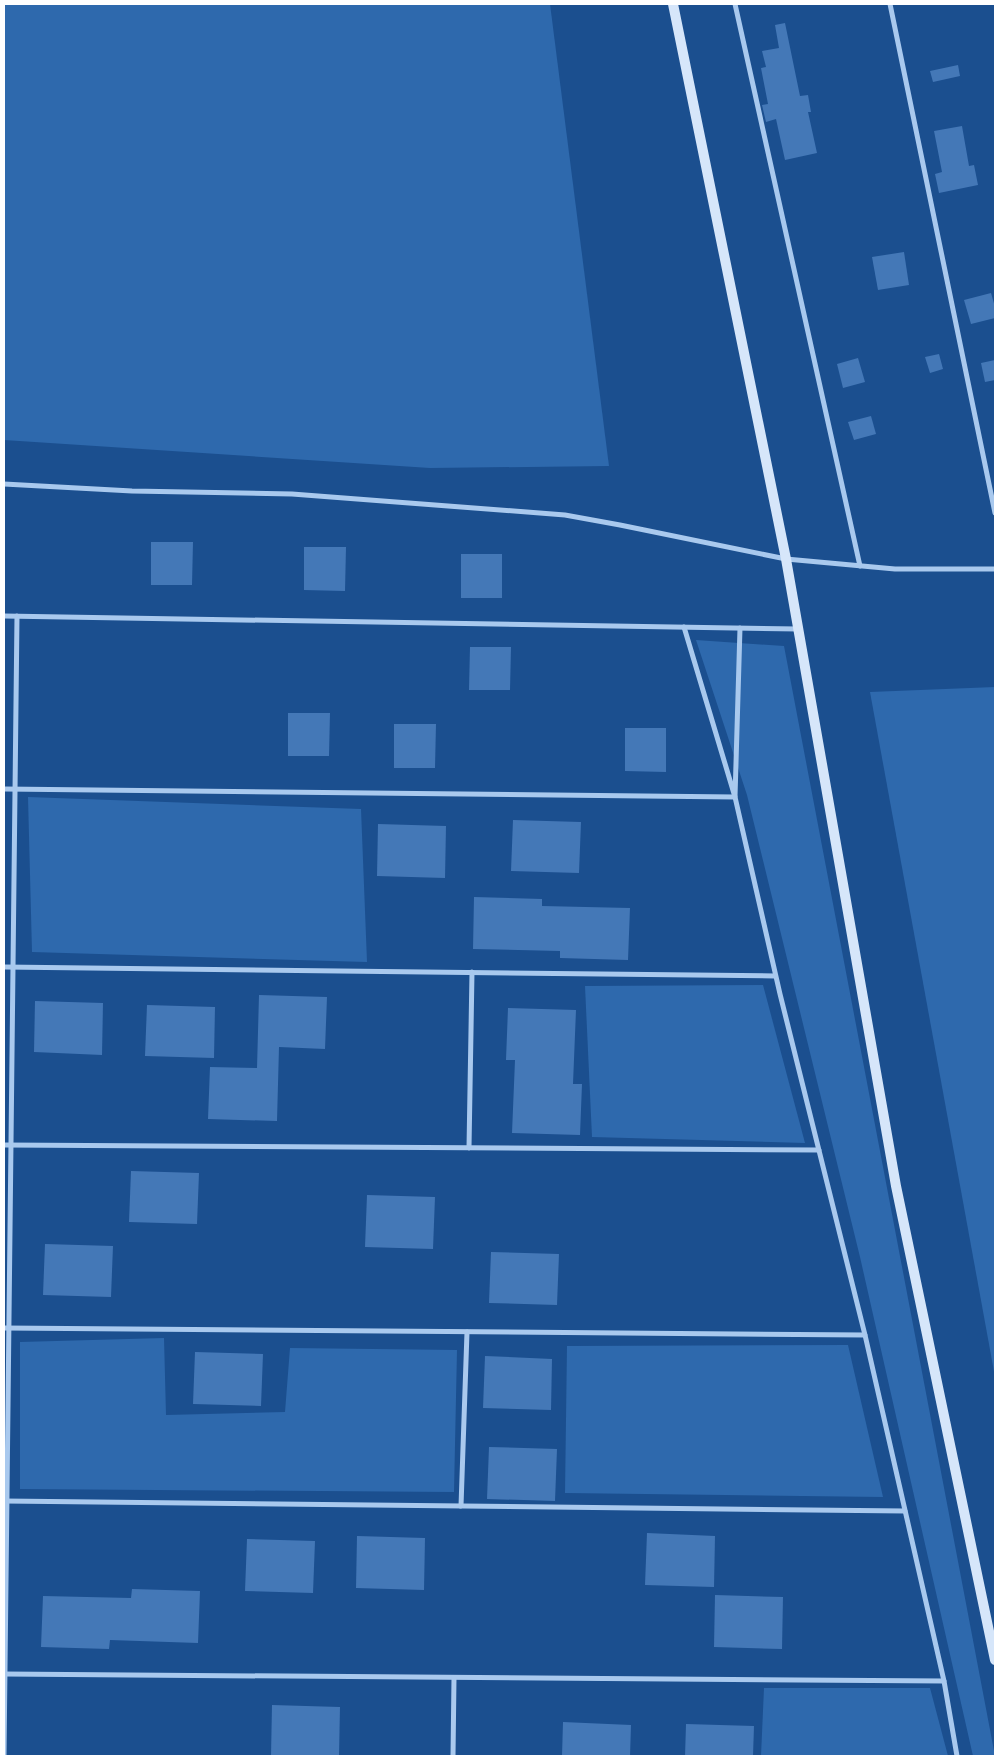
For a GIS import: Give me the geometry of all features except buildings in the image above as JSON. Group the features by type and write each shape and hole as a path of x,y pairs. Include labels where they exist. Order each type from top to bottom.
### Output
{"main road":[{"path":"673,4 786,559 896,1186 995,1660"}],"street":[{"path":"735,4 860,566"},
{"path":"890,4 995,513"},
{"path":"4,484 132,491 292,494 565,515 620,524 786,559 895,569 995,569"},
{"path":"4,616 798,629"},
{"path":"4,1756 6,1328 11,1145 17,616"},
{"path":"684,627 735,797 776,976 865,1336 944,1681 957,1756"},
{"path":"735,797 740,628"},
{"path":"4,789 735,797"},
{"path":"4,966 776,976"},
{"path":"469,1148 472,972"},
{"path":"4,1145 819,1150"},
{"path":"6,1328 865,1336"},
{"path":"461,1506 467,1332"},
{"path":"5,1501 905,1511"},
{"path":"4,1674 944,1681"},
{"path":"454,1678 454,1756"}],"shaded area":[{"path":"4,4 550,4 609,466 430,468 4,440"},
{"path":"696,640 784,646 995,1756 973,1756 860,1257 747,795"},
{"path":"995,687 995,1377 870,692"},
{"path":"28,797 361,809 367,962 32,952"},
{"path":"763,985 805,1143 592,1137 585,986"},
{"path":"164,1338 166,1415 285,1412 290,1348 457,1350 454,1492 20,1489 20,1342"},
{"path":"848,1345 883,1497 565,1493 567,1346"},
{"path":"764,1688 930,1688 948,1756 761,1756"}]}
